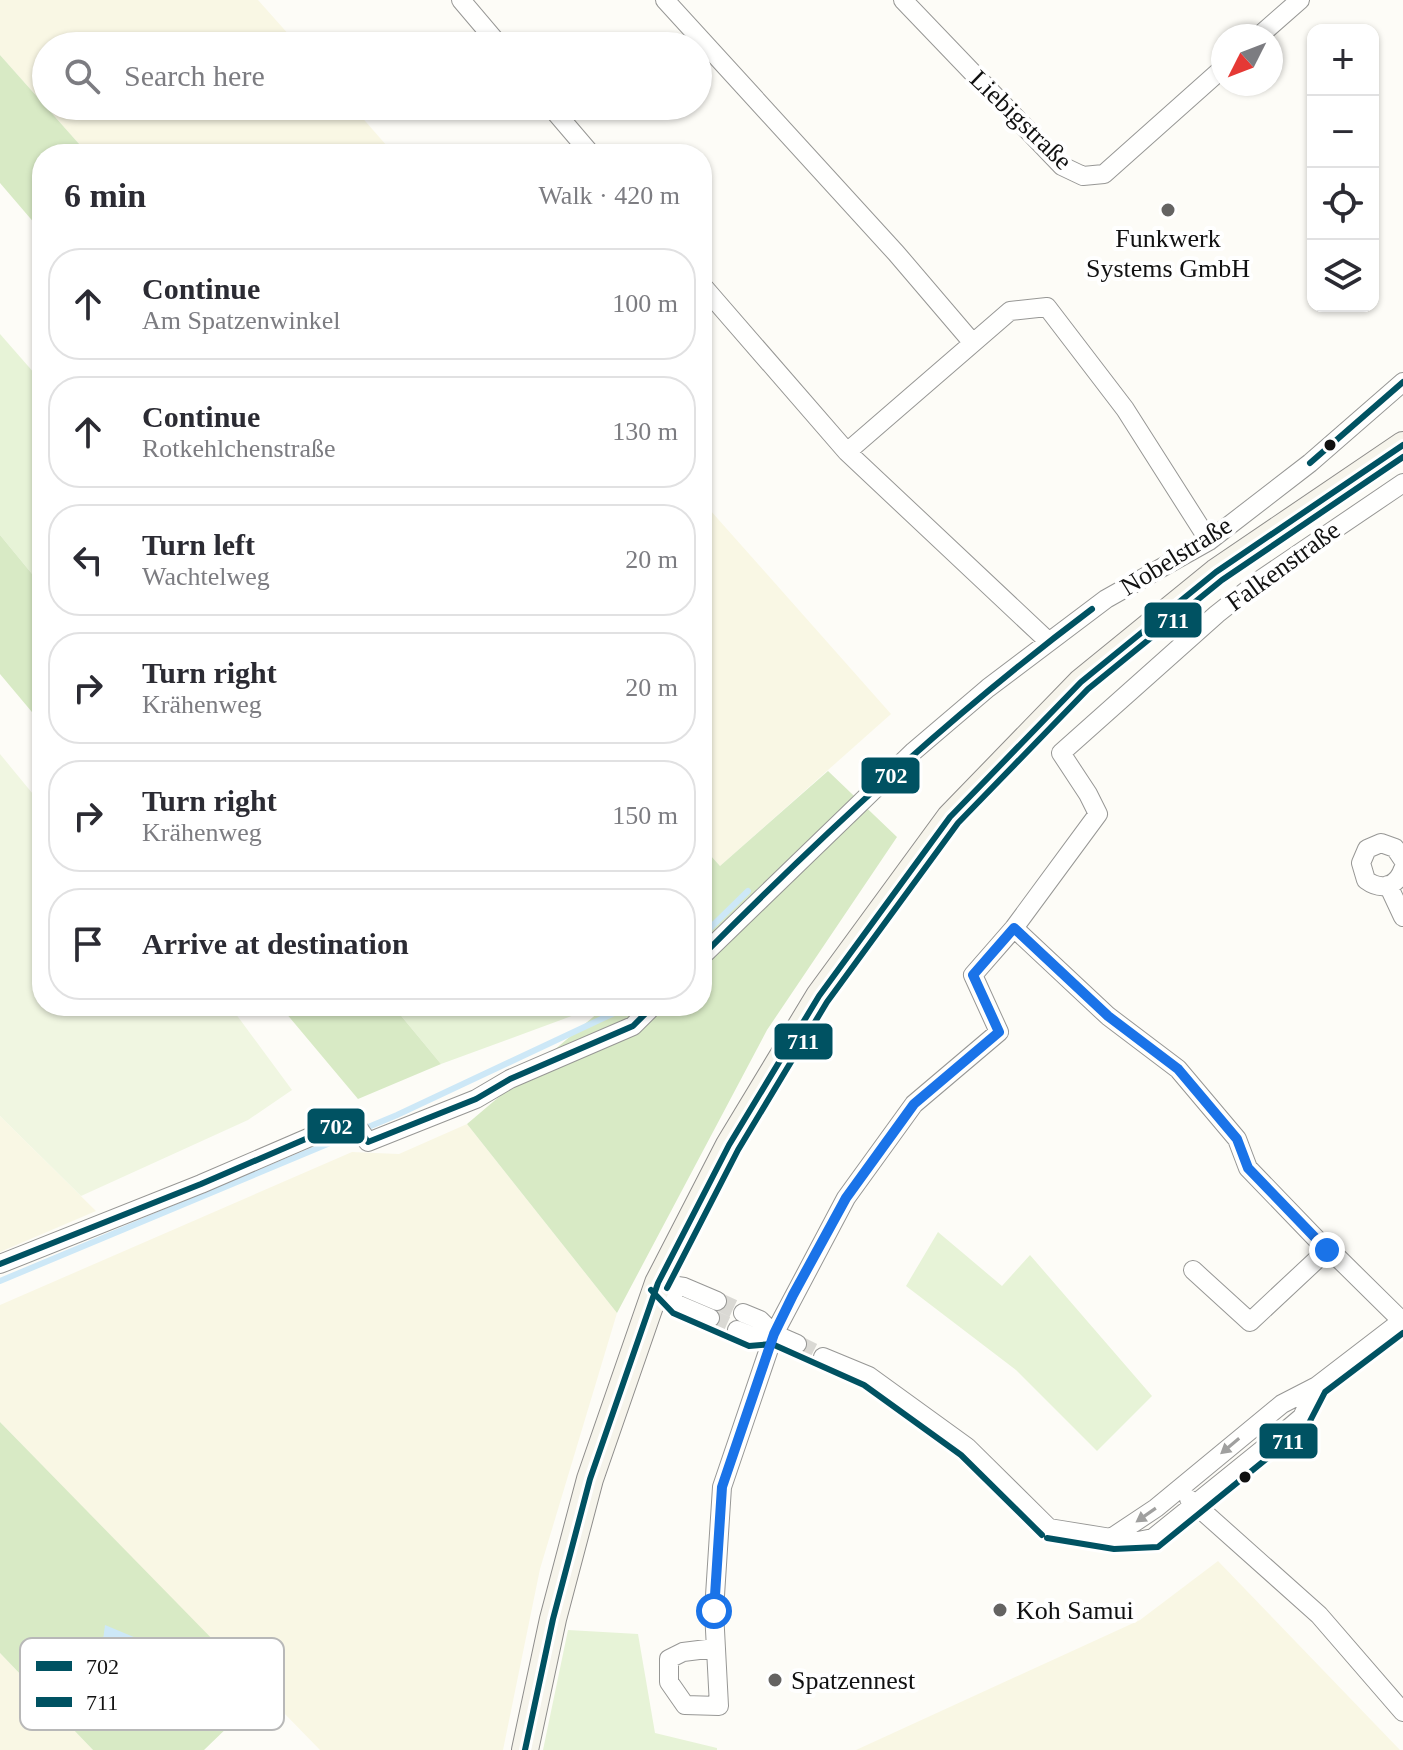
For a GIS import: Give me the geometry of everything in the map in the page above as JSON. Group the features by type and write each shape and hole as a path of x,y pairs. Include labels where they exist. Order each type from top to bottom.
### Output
{"main road":[{"path":"525,1750 553,1619 590,1479 658,1283 729,1145 819,996 950,817 1081,682 1216,572 1403,445"}],"street":[{"path":"461,0 488,32"},
{"path":"665,0 694,32"},
{"name":"Liebigstraße","path":"903,0 1062,166 1083,176 1104,174 1211,79"},
{"path":"1273,24 1300,0"},
{"path":"712,51 896,253 972,342"},
{"path":"562,120 582,144"},
{"path":"712,297 847,452 1048,641"},
{"path":"847,452 1010,311 1047,307 1125,409 1209,541"},
{"name":"Nobelstraße","path":"712,946 914,751 1048,641 1106,599 1209,541 1310,463 1403,382"},
{"name":"Falkenstraße","path":"1014,928 1098,814 1061,753 1217,614 1260,580 1403,483"},
{"path":"1403,860 1395,848 1381,843 1363,855 1361,868 1366,880 1378,886 1397,881 1403,869"},
{"path":"1388,885 1403,917"},
{"path":"715,1648 714,1611 722,1487 774,1334 846,1198 914,1104 999,1032 973,975 1014,928 1108,1016 1178,1069 1237,1139 1248,1168 1327,1250 1402,1320 1317,1386 1282,1404 1179,1489 1111,1538"},
{"path":"0,1264 201,1184 352,1119 368,1142 476,1099 510,1079 633,1026 643,1016"},
{"path":"1193,1270 1250,1322 1327,1250"},
{"path":"658,1283 677,1304 714,1310"},
{"path":"740,1321 752,1336 774,1334 797,1344"},
{"path":"823,1357 869,1376 967,1447 1049,1528 1138,1541 1153,1538 1302,1417 1317,1386"},
{"path":"1179,1489 1319,1615 1401,1706"}],"shaded area":[{"path":"0,0 258,0 287,32 32,32 32,91 0,55"},
{"path":"58,120 364,120 385,144 79,144"},
{"path":"712,512 891,714 720,866 712,857"},
{"path":"0,1116 96,1211 0,1252"},
{"path":"467,1124 617,1313 540,1569 503,1750 320,1750 284,1713 284,1638 211,1638 0,1422 0,1305 352,1152 399,1154"},
{"path":"1218,1561 1400,1750 856,1750 1140,1620"},
{"path":"0,1653 20,1674 20,1730 74,1730 93,1750 0,1750"}],"green space":[{"path":"0,55 32,91 32,120 58,120 79,144 32,144 32,220 0,183"},
{"path":"0,334 32,371 32,574 0,535"},
{"path":"0,535 32,574 32,712 0,674"},
{"path":"0,754 32,793 32,1016 237,1016 292,1090 248,1120 81,1196 0,1116"},
{"path":"828,771 897,837 767,1030 617,1313 467,1124 594,1016 712,1016 712,857 720,866"},
{"path":"288,1016 401,1016 441,1064 358,1099"},
{"path":"401,1016 572,1016 441,1064"},
{"path":"938,1232 1002,1286 1030,1255 1152,1396 1097,1451 1016,1370 906,1286"},
{"path":"0,1422 211,1638 20,1638 20,1674 0,1653"},
{"path":"568,1630 638,1634 655,1733 717,1750 543,1750"},
{"path":"74,1730 225,1730 204,1750 93,1750"}],"water":[{"path":"105,1625 136,1638 103,1638"}],"waterway":[{"path":"712,926 748,891"},
{"path":"0,1281 397,1115 608,1016"}],"tunnel":[{"path":"717,1301 743,1313"},
{"path":"710,1318 737,1330"},
{"path":"797,1344 823,1357"}],"transit line":[{"name":"702","path":"1310,463 1403,382"},
{"name":"702","path":"525,1750 553,1619 590,1479 658,1283 729,1145 819,996 950,817 1081,682 1216,572 1403,445"},
{"name":"711","path":"667,1288 738,1150 827,1002 958,823 1088,689 1222,580 1403,457"},
{"name":"702","path":"712,946 891,775 989,690 1092,609"},
{"name":"702","path":"0,1264 201,1184 352,1119 368,1142 476,1099 510,1079 633,1026 643,1016"},
{"name":"711","path":"651,1290 673,1313 749,1346 772,1344 864,1385 961,1455 1042,1535"},
{"name":"711","path":"1047,1538 1114,1549 1158,1547 1308,1425 1325,1392 1403,1333"}],"place":[{"name":"Funkwerk Systems GmbH","path":"1168,210"},
{"name":"Koh Samui","path":"1000,1610"},
{"name":"Spatzennest","path":"775,1680"}],"route":[{"path":"714,1611 722,1487 774,1334 846,1198 914,1104 999,1032 973,975 1014,928 1108,1016 1178,1069 1237,1139 1248,1168 1327,1250"}]}
